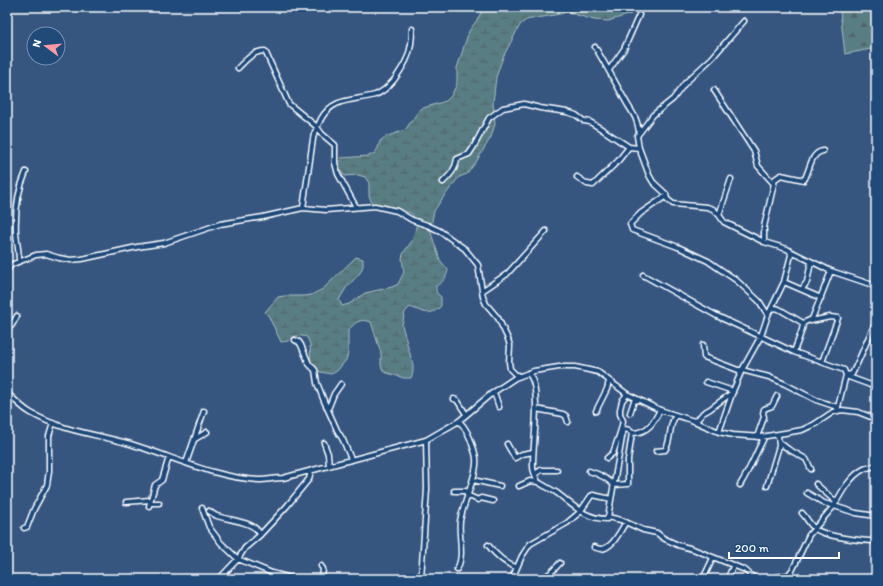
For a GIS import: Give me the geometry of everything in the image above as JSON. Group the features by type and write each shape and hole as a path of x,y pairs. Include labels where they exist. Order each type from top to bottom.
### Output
{"street":[{"path":"609,70 624,49 639,15"},
{"path":"744,21 712,58 685,83 672,99 653,115 639,132 637,136 639,148 653,182 666,194 667,199 673,204 707,207 713,209 724,222 764,242 790,251 831,271 876,286"},
{"path":"303,208 310,153 315,130 325,112 332,106 346,100 375,95 382,92 407,61 412,39 412,29"},
{"path":"595,47 637,120 639,132"},
{"path":"238,68 253,54 265,52 289,104 317,127 322,134 335,145 335,163 338,174 356,206"},
{"path":"714,90 754,151 758,166 774,184"},
{"path":"443,182 453,172 457,159 468,154 473,148 489,118 502,108 524,104 576,115 584,121 590,122 600,128 629,147 639,148"},
{"path":"577,177 587,184 593,185 618,161 629,147"},
{"path":"764,242 764,227 775,179 781,175 804,180 813,158 816,154 823,151"},
{"path":"18,261 19,250 16,234 17,212 20,184 26,172"},
{"path":"719,215 731,179"},
{"path":"666,196 634,219 630,224 632,230 678,247 708,261 736,280 759,301 768,315"},
{"path":"7,272 9,268 18,261 36,255 46,254 65,259 82,259 136,247 164,243 220,224 279,214 303,208 326,210 356,206 375,206 397,211 412,220 440,231 465,249 478,265 483,297 486,304 498,318 508,339 510,346 510,369 519,376"},
{"path":"482,291 507,274 546,231"},
{"path":"719,432 742,370 761,336 768,315 784,282 790,251"},
{"path":"802,289 807,282 811,262"},
{"path":"811,321 831,271"},
{"path":"7,393 30,412 53,423 87,434 126,443 186,463 238,477 260,480 284,478 350,459 426,440 458,420 491,394 519,376 534,371 560,367 575,367 598,372 627,394 638,400 660,410 694,421 719,432 733,435 759,437 802,430 816,424 837,409 846,375 844,370 794,352 717,316 644,276"},
{"path":"784,282 821,298"},
{"path":"771,309 779,309 803,323 830,317 838,318 822,362"},
{"path":"7,330 17,316"},
{"path":"846,375 852,374 855,369 876,322"},
{"path":"794,352 804,327 803,323"},
{"path":"295,340 302,345 309,364 314,370 328,410 343,440 350,459"},
{"path":"703,345 704,357 738,370 769,377 837,409 858,412 876,419"},
{"path":"528,373 533,383 536,409 533,470 538,482"},
{"path":"846,375 876,387"},
{"path":"596,411 607,389 609,381"},
{"path":"706,382 733,391"},
{"path":"328,410 334,394 341,384"},
{"path":"694,421 733,391"},
{"path":"491,394 495,395 499,407"},
{"path":"607,458 613,453 620,433 623,421 620,410 622,401 627,394"},
{"path":"759,437 764,417 764,409 772,406 777,396"},
{"path":"454,399 457,400 466,414"},
{"path":"630,413 634,401 638,400"},
{"path":"536,409 563,414 566,416 568,422"},
{"path":"608,517 623,432 625,429 632,433 646,430 654,421 660,410"},
{"path":"186,463 204,411"},
{"path":"656,451 665,450 667,447 668,435 673,419 676,416"},
{"path":"457,569 460,562 460,521 473,480 476,460 472,441 466,428 458,420"},
{"path":"24,528 27,527 34,509 47,485 49,471 49,436 53,423"},
{"path":"194,440 207,432"},
{"path":"589,471 597,473 614,485 628,484 628,460 632,433"},
{"path":"767,486 777,456 779,446 778,435"},
{"path":"740,484 747,474 753,458 763,440 759,437"},
{"path":"421,579 427,490 426,440"},
{"path":"778,442 806,459 811,469"},
{"path":"324,443 328,454 329,466"},
{"path":"507,444 515,458 522,454 533,452"},
{"path":"190,451 196,450"},
{"path":"150,503 156,485 162,480 169,457"},
{"path":"764,579 788,577 809,535 835,504 854,477 865,469 876,465"},
{"path":"535,474 541,470 557,470"},
{"path":"219,579 238,559 245,548 283,511 309,479 311,471"},
{"path":"473,480 500,486"},
{"path":"518,486 530,481 538,482 555,492 580,512 591,517 600,519 607,519 608,517 626,522 643,530 657,533 663,538 678,545 693,549 745,570 757,579"},
{"path":"816,484 835,504"},
{"path":"454,491 466,491 467,495 478,500 481,498 493,501"},
{"path":"807,493 824,504 835,504 856,513 876,516"},
{"path":"512,579 516,567 530,544 567,523 580,512 589,498 593,495 611,499"},
{"path":"126,502 159,503"},
{"path":"202,508 209,527 221,543 229,551 236,555 238,559 294,579"},
{"path":"209,511 216,516 229,518 253,526 259,531 260,535"},
{"path":"802,513 815,529 819,531 849,539 876,541"},
{"path":"594,547 601,549 608,546 615,539 626,522"},
{"path":"488,545 496,554 506,561 508,565 516,567"},
{"path":"703,579 713,558"},
{"path":"534,579 539,579 550,574 560,563"},
{"path":"728,577 734,565"},
{"path":"321,566 323,569 322,579"},
{"path":"514,573 516,577 522,579"}],"green space":[{"path":"484,7 646,7 628,15 608,21 594,20 567,12 526,20 520,25 503,57 496,77 493,103 495,124 491,137 467,174 459,177 434,211 431,233 440,260 448,270 444,280 436,286 436,292 441,297 441,306 434,312 423,312 410,307 405,312 402,325 413,365 411,378 404,378 384,372 381,366 381,353 371,322 364,320 355,323 348,331 348,353 346,360 337,371 331,374 311,370 310,344 307,337 297,336 288,341 281,342 265,312 278,297 311,295 323,289 356,257 363,259 363,266 360,273 346,288 339,300 342,306 349,304 365,293 392,287 398,284 404,272 402,258 404,252 412,241 417,221 411,213 372,203 369,196 369,183 365,177 358,175 345,176 341,172 339,166 340,161 341,158 369,156 375,153 380,141 385,137 405,130 420,109 446,101 451,96 457,84 457,68 469,31"},
{"path":"860,7 872,7 876,34 876,48 845,54 840,11"}]}
